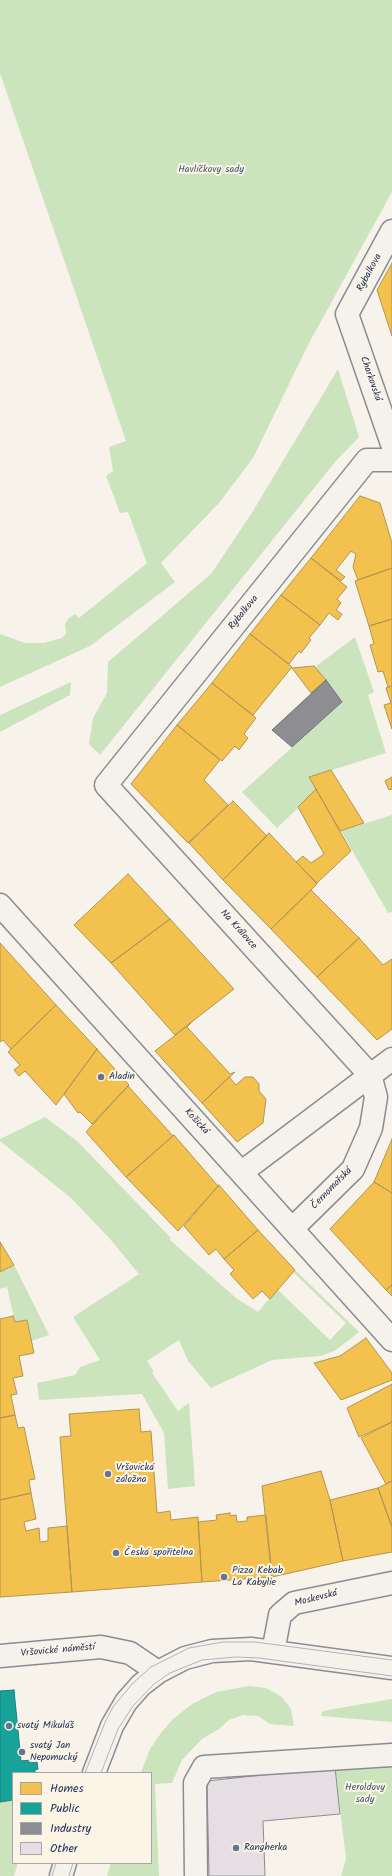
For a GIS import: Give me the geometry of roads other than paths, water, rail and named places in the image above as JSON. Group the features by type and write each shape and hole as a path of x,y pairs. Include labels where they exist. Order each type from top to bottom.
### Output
{"street":[{"name":"Rybalkova","path":"347,314 392,231"},
{"name":"Charkovská","path":"347,314 392,444"},
{"name":"Rybalkova","path":"106,785 367,460 392,460"},
{"name":"Na Královce","path":"106,785 370,1075"},
{"name":"Košická","path":"0,905 293,1228 392,1340"},
{"path":"242,1172 392,1059"},
{"name":"Černomořská","path":"293,1228 353,1169 371,1128 376,1096 370,1075"},
{"name":"Moskevská","path":"273,1652 280,1616 294,1603 392,1583"},
{"name":"Vršovické náměstí","path":"0,1656 100,1647 130,1653 167,1667"},
{"path":"94,1772 104,1744 118,1713 141,1686 167,1667 198,1654 229,1649 273,1652 392,1668"},
{"path":"196,1876 195,1783 204,1767 392,1755"},
{"path":"61,1876 65,1864"}],"tram line":[{"path":"85,1772 106,1720 113,1707 133,1683 151,1667 189,1648 223,1642 255,1642 392,1660"},
{"path":"101,1772 118,1729 133,1706 154,1684 170,1673 202,1660 236,1657 259,1658 392,1676"},
{"path":"52,1876 56,1864"},
{"path":"69,1876 73,1864"}],"place":[{"name":"Aladin","path":"101,1077"},
{"name":"Vršovická záložna","path":"108,1474"},
{"name":"Česká spořitelna","path":"116,1553"},
{"name":"Pizza Kebab La Kabylie","path":"224,1577"},
{"name":"svatý Mikuláš","path":"9,1726"},
{"name":"svatý Jan Nepomucký","path":"22,1752"},
{"name":"Rangherka","path":"236,1848"}],"park label":[{"name":"Havlíčkovy sady","path":"211,170"},
{"name":"Heroldovy sady","path":"365,1794"}]}
